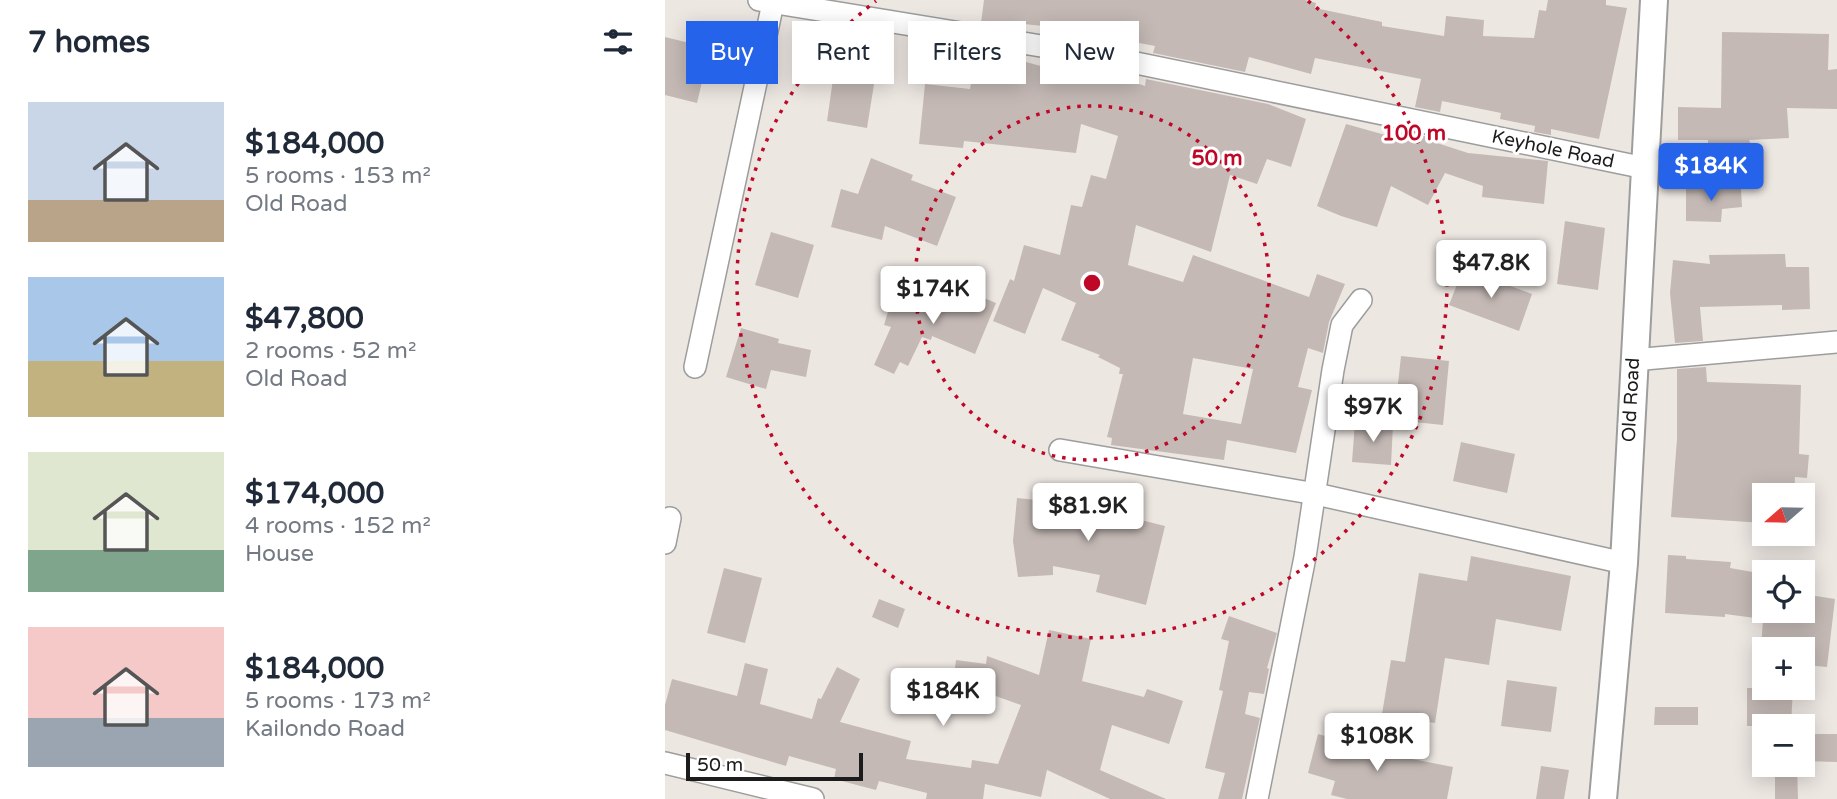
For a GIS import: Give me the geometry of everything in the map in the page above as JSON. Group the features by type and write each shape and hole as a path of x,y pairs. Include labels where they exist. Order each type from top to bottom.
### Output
{"street":[{"name":"Old Road","path":"1604,799 1624,563 1654,0"},
{"name":"Keyhole Road","path":"766,1 1102,56 1645,168"},
{"path":"695,367 766,1"},
{"path":"1257,799 1316,494 1342,325 1360,300"},
{"path":"1633,360 1837,342"},
{"path":"1061,450 1316,494 1624,563"},
{"path":"665,543 670,518"},
{"path":"665,763 813,799"}],"building":[{"path":"984,0 1305,0 1316,3 1315,8 1382,22 1382,26 1444,36 1446,16 1484,20 1483,36 1534,38 1539,10 1546,11 1548,0 1606,0 1606,5 1627,8 1599,139 1551,129 1551,135 1534,132 1535,126 1500,119 1501,113 1442,101 1440,112 1415,107 1421,79 1315,58 1311,74 1249,57 1245,72 1153,53 1155,46 1139,43 1139,21 1040,21 1040,26 1026,24 1026,21 981,21"},
{"path":"1722,32 1829,34 1828,70 1837,69 1837,109 1787,108 1789,138 1749,140 1753,149 1708,148 1708,140 1678,140 1678,107 1721,108"},
{"path":"665,37 686,42 686,84 701,84 697,103 665,95"},
{"path":"1026,62 1040,66 1040,84 1145,86 1146,79 1268,104 1306,119 1291,167 1267,159 1257,184 1230,175 1211,252 1136,225 1128,265 1183,282 1193,255 1309,297 1317,274 1345,284 1329,322 1323,353 1308,348 1298,387 1312,390 1296,453 1227,440 1224,460 1111,445 1112,438 1107,437 1123,374 1119,374 1120,368 1098,357 1100,355 1061,340 1076,303 1043,288 1025,334 993,321 1010,279 1014,281 1024,245 1060,255 1071,205 1082,207 1091,175 1106,179 1118,136 1081,124 1076,153 964,141 963,148 919,144 925,84 970,89 971,84 1026,84","holes":["1193,358 1253,369 1241,424 1183,414"]},
{"path":"832,84 874,84 867,128 827,121"},
{"path":"1346,124 1389,136 1391,130 1410,136 1410,133 1435,138 1434,142 1468,153 1548,161 1544,204 1482,197 1483,186 1445,173 1428,205 1391,186 1377,227 1341,216 1317,206"},
{"path":"871,158 913,175 911,180 956,197 937,246 885,226 882,240 831,227 841,189 858,194"},
{"path":"1686,188 1741,189 1742,207 1722,209 1721,222 1686,221"},
{"path":"1565,221 1605,228 1598,290 1557,284"},
{"path":"771,232 814,245 798,298 755,285"},
{"path":"1785,254 1786,267 1809,267 1810,309 1782,310 1782,305 1700,307 1703,341 1675,343 1670,293 1673,260 1710,264 1709,255"},
{"path":"1463,269 1532,294 1519,331 1449,305"},
{"path":"957,287 996,303 975,354 932,336 931,340 922,337 908,366 900,362 894,374 874,365 891,327 884,325 894,292 948,310"},
{"path":"741,328 779,339 778,343 811,350 806,377 771,370 766,389 726,377"},
{"path":"1401,356 1449,361 1443,425 1394,420"},
{"path":"1706,367 1707,382 1801,385 1799,454 1809,455 1807,478 1795,477 1795,483 1752,483 1752,522 1671,517 1677,439 1677,369"},
{"path":"1355,422 1393,425 1391,465 1352,462"},
{"path":"1461,442 1515,454 1507,493 1453,481"},
{"path":"1069,486 1113,495 1109,512 1165,526 1146,605 1096,592 1100,575 1053,566 1053,575 1018,577 1013,541 1017,498 1066,503"},
{"path":"1668,555 1731,562 1730,568 1752,572 1752,618 1725,614 1725,617 1665,613"},
{"path":"1471,556 1571,576 1561,631 1496,619 1489,665 1445,658 1435,723 1382,714 1391,660 1405,662 1419,573 1467,581"},
{"path":"724,568 762,578 745,643 707,633"},
{"path":"1815,596 1835,599 1827,667 1815,666 1815,637 1762,637 1763,623 1815,623"},
{"path":"879,599 905,609 898,628 872,617"},
{"path":"1229,616 1277,633 1267,668 1269,669 1264,694 1249,692 1245,714 1260,718 1242,799 1218,799 1225,773 1205,768 1223,691 1219,690 1229,641 1221,639"},
{"path":"1049,630 1091,639 1082,681 1144,697 1147,689 1183,701 1169,744 1112,725 1100,770 1166,799 1110,799 1047,770 1041,797 985,784 983,799 926,799 927,793 879,781 876,790 834,779 836,769 789,756 786,766 665,730 665,705 672,679 737,696 745,663 768,669 760,704 812,719 818,698 821,699 837,667 860,679 840,722 911,741 906,759 971,768 972,760 998,764 1021,705 979,690 978,695 952,691 956,660 986,664 987,656 1039,675"},
{"path":"1507,680 1557,687 1551,732 1501,726"},
{"path":"1747,688 1752,688 1752,700 1792,700 1792,714 1752,714 1752,726 1747,726"},
{"path":"1655,707 1698,707 1698,725 1654,725"},
{"path":"1318,734 1366,747 1366,750 1453,767 1447,799 1347,799 1331,795 1335,781 1308,773"},
{"path":"1815,734 1837,734 1837,762 1815,761"},
{"path":"1541,766 1569,770 1564,799 1536,799"},
{"path":"1775,777 1797,777 1798,799 1775,799"}]}
